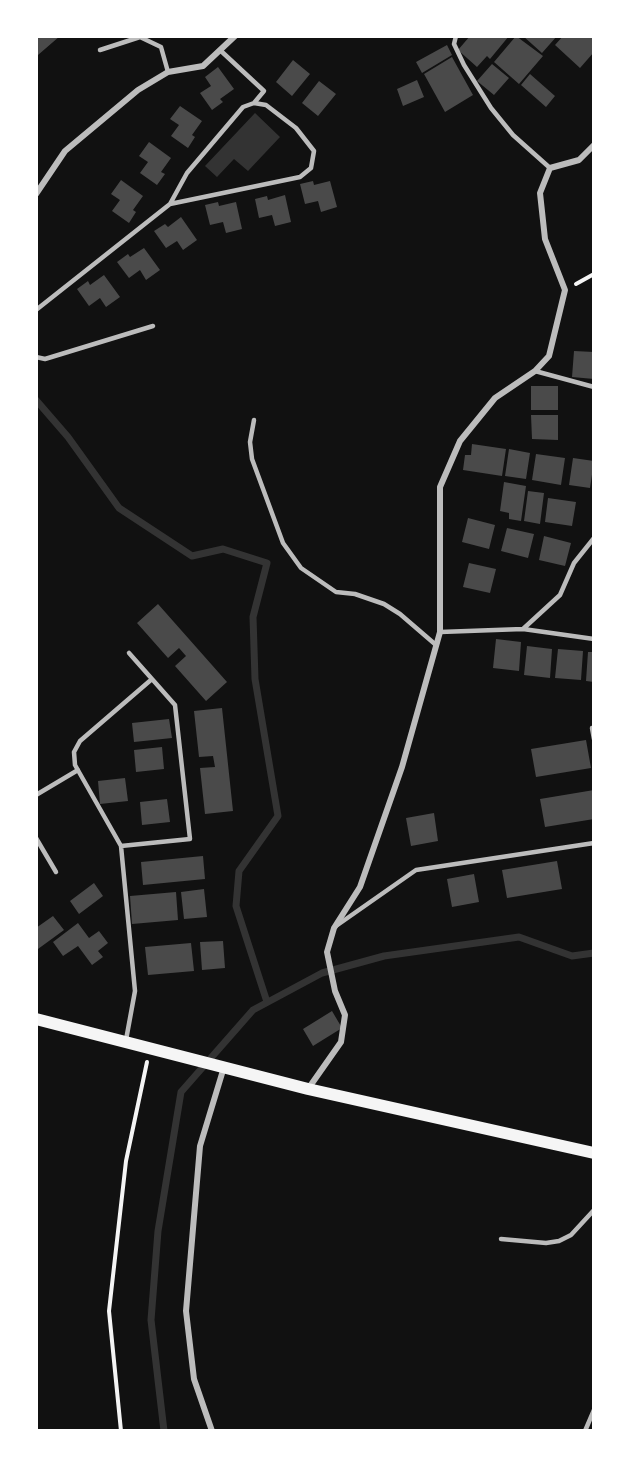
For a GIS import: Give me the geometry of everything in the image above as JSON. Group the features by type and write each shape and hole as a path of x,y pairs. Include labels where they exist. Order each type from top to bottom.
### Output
{"main road":[{"path":"36,1018 308,1089 594,1153"}],"street":[{"path":"36,194 65,152 138,90 168,72 203,66 235,36"},
{"path":"308,1089 341,1042 345,1015 335,991 327,952 334,928 360,887 402,767 440,632 440,487 460,441 488,406 495,398 535,371 549,356 565,290 545,239 540,193 550,168 579,160 594,146"},
{"path":"212,1431 194,1379 186,1311 200,1146 221,1066"}],"lane":[{"path":"456,36 454,44 464,65 491,108 513,135 550,168"},
{"path":"100,50 140,37 161,46 168,72"},
{"path":"36,310 170,204 187,173 239,111 254,104 264,91 220,51"},
{"path":"170,204 300,177 311,168 314,151 296,128 266,105 254,104"},
{"path":"36,357 45,359 153,326"},
{"path":"535,371 594,387"},
{"path":"254,420 250,442 252,459 283,543 301,568 336,592 355,594 384,604 400,614 436,645"},
{"path":"523,629 560,595 574,563 594,538"},
{"path":"440,632 523,629 594,639"},
{"path":"121,846 190,839 175,705 129,653"},
{"path":"126,1043 135,991 121,846 74,759 80,741 152,679"},
{"path":"592,728 594,739"},
{"path":"36,795 78,770"},
{"path":"36,838 56,872"},
{"path":"334,928 422,868 594,843"},
{"path":"501,1239 546,1243 559,1241 572,1235 594,1210"},
{"path":"585,1431 594,1410"}],"path":[{"path":"565,290 594,274"},
{"path":"121,1431 109,1311 126,1161 150,1049"}],"shaded area":[{"path":"255,113 280,137 248,171 234,159 217,177 205,166"}],"building":[{"path":"36,36 60,36 38,55"},
{"path":"470,36 509,36 490,59 487,56 477,67 458,50"},
{"path":"516,36 543,56 519,84 494,62"},
{"path":"523,36 557,36 542,53"},
{"path":"563,36 594,36 594,52 580,68 555,45"},
{"path":"447,45 452,55 422,73 416,62"},
{"path":"452,57 473,95 445,112 424,74"},
{"path":"293,60 310,74 292,96 276,82"},
{"path":"492,64 509,78 494,95 477,81"},
{"path":"218,67 234,89 220,99 223,102 212,110 200,93 211,86 205,77"},
{"path":"530,74 555,96 546,107 521,85"},
{"path":"417,80 424,97 403,106 397,89"},
{"path":"319,81 336,94 318,116 302,103"},
{"path":"180,106 202,121 192,135 195,137 188,148 171,136 179,125 170,119"},
{"path":"149,142 171,158 161,172 165,174 157,185 140,173 148,162 139,156"},
{"path":"121,180 143,196 133,210 136,212 129,223 112,211 120,200 111,194"},
{"path":"313,181 314,185 330,181 337,207 321,212 318,201 305,204 300,184"},
{"path":"285,195 291,222 275,226 272,215 259,218 255,199 267,196 268,200"},
{"path":"218,202 219,206 236,202 242,229 226,233 223,222 210,225 205,205"},
{"path":"181,217 197,240 183,250 177,241 166,248 154,231 165,224 168,227"},
{"path":"144,248 160,270 146,280 140,270 129,278 117,262 128,254 130,257"},
{"path":"104,275 120,297 106,307 100,298 89,306 77,289 88,281 90,285"},
{"path":"574,351 594,352 594,379 572,377"},
{"path":"531,386 558,386 558,410 531,410"},
{"path":"531,415 558,415 558,440 532,439"},
{"path":"472,444 506,449 502,476 463,470 465,455 471,455"},
{"path":"509,449 530,453 526,479 505,476"},
{"path":"536,454 565,458 561,485 532,480"},
{"path":"573,458 594,461 590,488 569,485"},
{"path":"504,482 526,486 521,521 509,519 509,513 500,511"},
{"path":"528,491 544,493 540,524 524,521"},
{"path":"548,498 576,502 572,526 545,522"},
{"path":"468,518 495,525 489,549 462,542"},
{"path":"507,528 534,534 528,558 501,551"},
{"path":"544,536 571,543 565,566 539,560"},
{"path":"469,563 496,569 490,593 463,587"},
{"path":"158,604 227,682 206,701 175,666 186,656 179,648 168,658 137,623"},
{"path":"496,639 521,642 519,671 493,668"},
{"path":"527,646 552,649 550,678 524,675"},
{"path":"558,649 583,651 581,680 555,678"},
{"path":"588,652 594,652 594,682 586,681"},
{"path":"222,708 233,811 205,814 200,768 215,767 213,756 199,757 194,711"},
{"path":"169,719 172,738 134,742 132,723"},
{"path":"586,740 591,768 536,777 531,749"},
{"path":"162,747 164,769 136,772 134,750"},
{"path":"125,778 128,801 100,804 98,781"},
{"path":"594,790 594,819 545,827 540,799"},
{"path":"167,799 170,822 142,825 140,802"},
{"path":"434,813 438,841 411,846 406,818"},
{"path":"203,856 205,879 143,885 141,862"},
{"path":"557,861 562,889 507,898 502,870"},
{"path":"474,874 479,902 452,907 447,879"},
{"path":"94,883 103,896 79,914 70,901"},
{"path":"204,889 207,917 184,919 181,892"},
{"path":"176,892 178,920 132,924 130,896"},
{"path":"53,916 64,930 38,949 36,928"},
{"path":"78,923 89,938 99,931 108,943 98,951 103,957 92,965 78,946 63,956 53,942"},
{"path":"223,941 225,968 202,970 200,942"},
{"path":"191,943 194,971 148,975 145,947"},
{"path":"332,1011 342,1028 313,1046 303,1029"}],"waterway":[{"path":"36,400 68,437 119,508 192,556 223,549 267,563 253,617 255,679 278,816 239,871 236,906 267,1002"},
{"path":"164,1431 151,1320 158,1231 181,1092 253,1010 322,973 384,956 519,937 572,956 594,953"}]}
